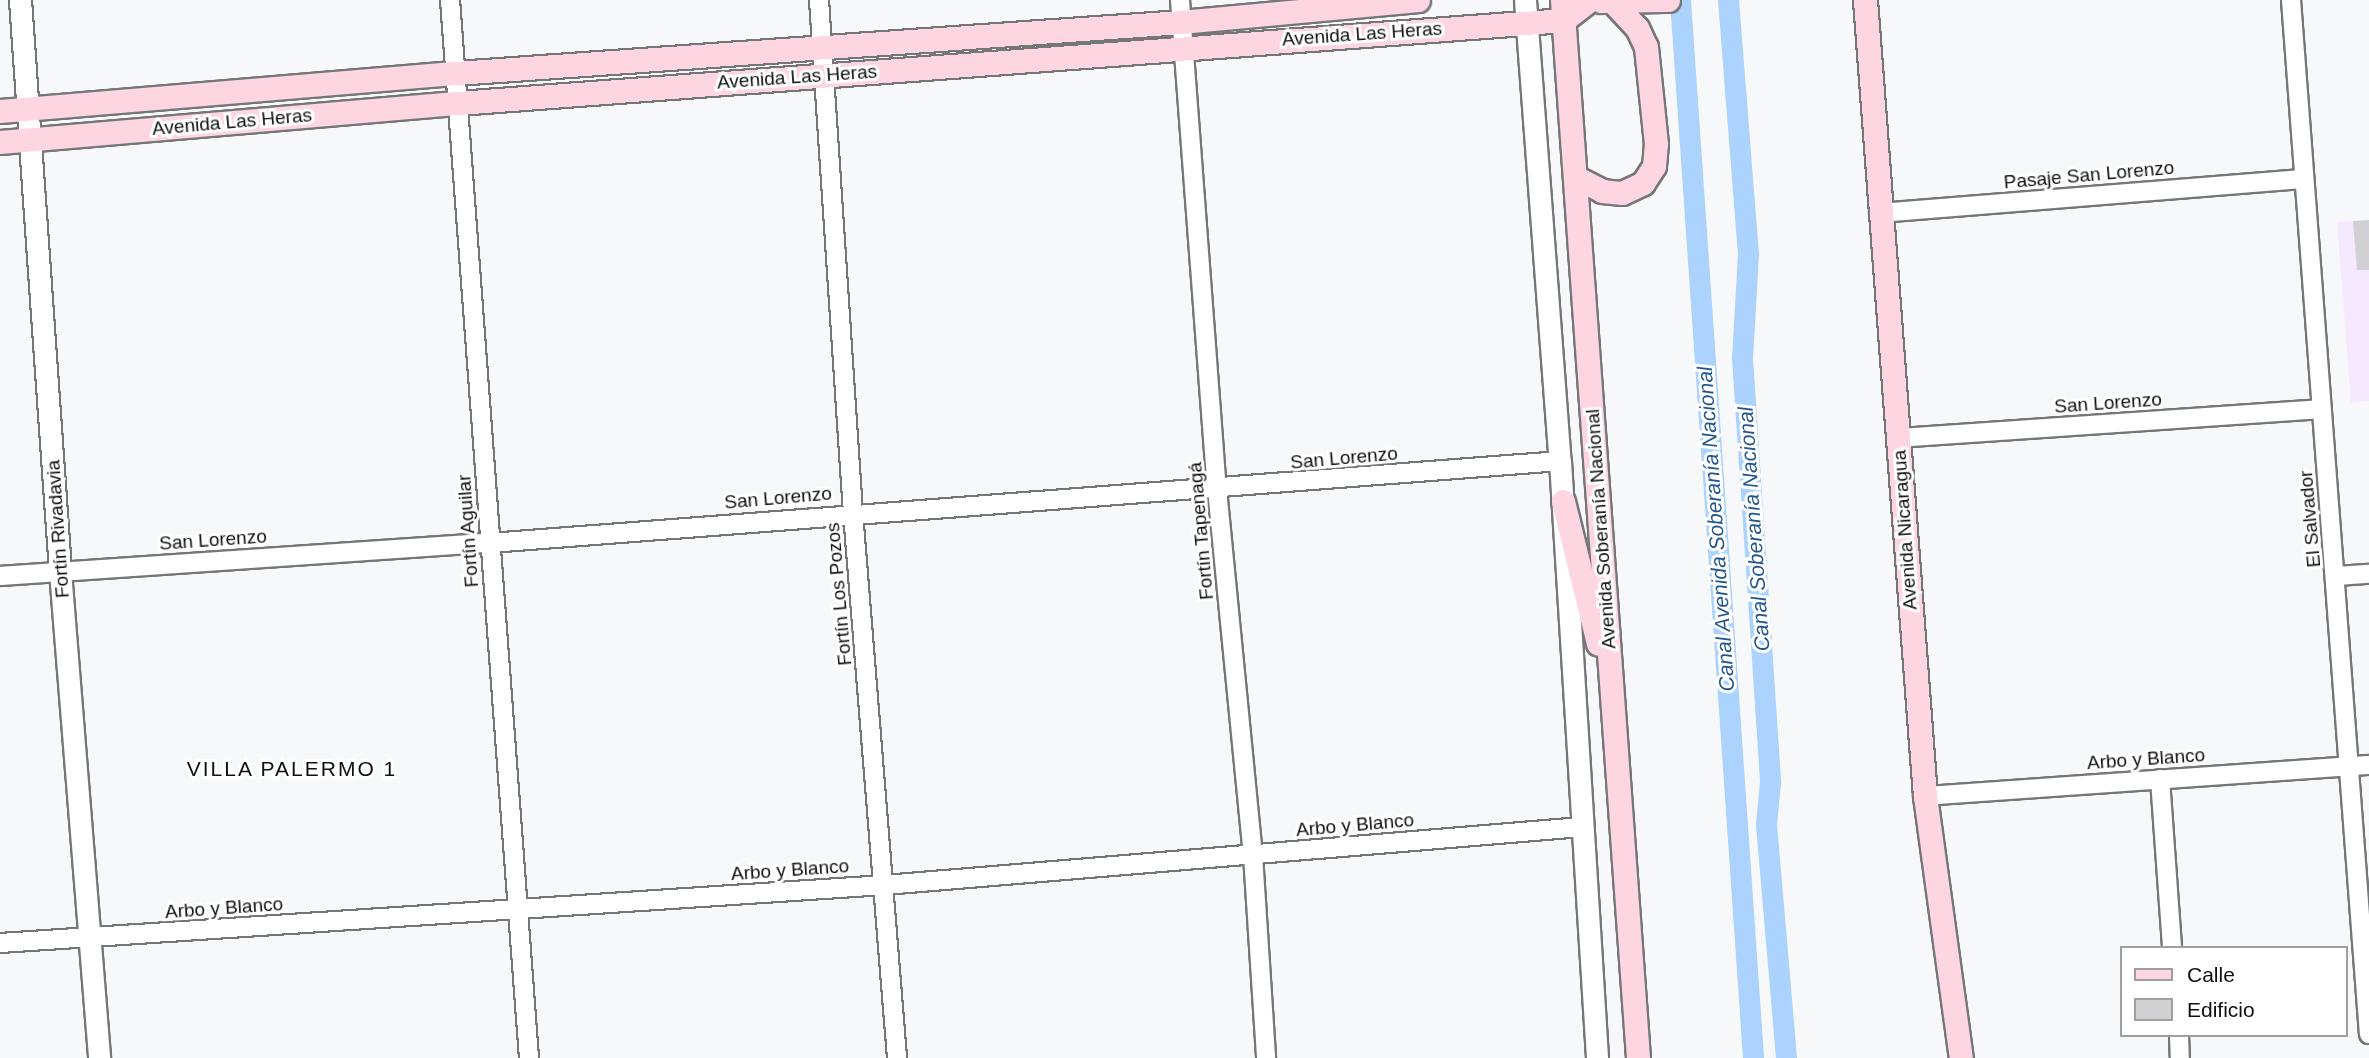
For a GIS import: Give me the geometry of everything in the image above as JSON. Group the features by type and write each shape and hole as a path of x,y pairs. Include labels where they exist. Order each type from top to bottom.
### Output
{"main road":[{"name":"Avenida Las Heras","path":"0,111 456,73 822,49 1181,11 1418,0"},
{"name":"Avenida Nicaragua","path":"1865,0 1925,796 1961,1058"},
{"path":"1563,10 1598,1 1660,1"},
{"path":"1575,177 1602,191 1622,193 1643,183 1654,166 1656,144 1646,47 1637,28 1598,1"},
{"name":"Avenida Las Heras","path":"0,142 458,103 1184,47 1526,11 1563,10"},
{"name":"Avenida Soberanía Nacional","path":"1563,10 1638,1058"},
{"path":"1563,501 1614,706"}],"street":[{"name":"Fortín Rivadavia","path":"20,0 60,571 99,1058"},
{"name":"Fortín Aguilar","path":"450,0 529,1058"},
{"name":"Fortín Los Pozos","path":"819,0 853,513 897,1058"},
{"name":"El Salvador","path":"2291,0 2321,409 2337,576 2369,1034"},
{"name":"Fortín Tapenagá","path":"1181,11 1217,489 1252,855 1266,1058"},
{"name":"Avenida Soberanía Nacional","path":"1526,11 1563,501 1597,1058"},
{"name":"Pasaje San Lorenzo","path":"1879,213 2303,179"},
{"name":"San Lorenzo","path":"1898,438 2321,409"},
{"name":"San Lorenzo","path":"0,576 490,543 853,513 1217,489 1560,461"},
{"path":"2337,576 2369,574"},
{"name":"Arbo y Blanco","path":"1925,796 2369,765"},
{"path":"2160,779 2172,946"},
{"name":"Arbo y Blanco","path":"0,943 885,885 1582,827"},
{"path":"2179,1037 2180,1058"}],"shaded area":[{"path":"2369,220 2369,401 2351,402 2337,222"}],"building":[{"path":"2369,220 2369,270 2357,270 2353,221"}],"waterway":[{"name":"Canal Avenida Soberanía Nacional","path":"1680,0 1753,1058"},
{"name":"Canal Soberanía Nacional","path":"1728,0 1748,254 1742,358 1770,782 1766,824 1786,1058"}],"district":[{"name":"VILLA PALERMO 1","path":"292,769"}]}
